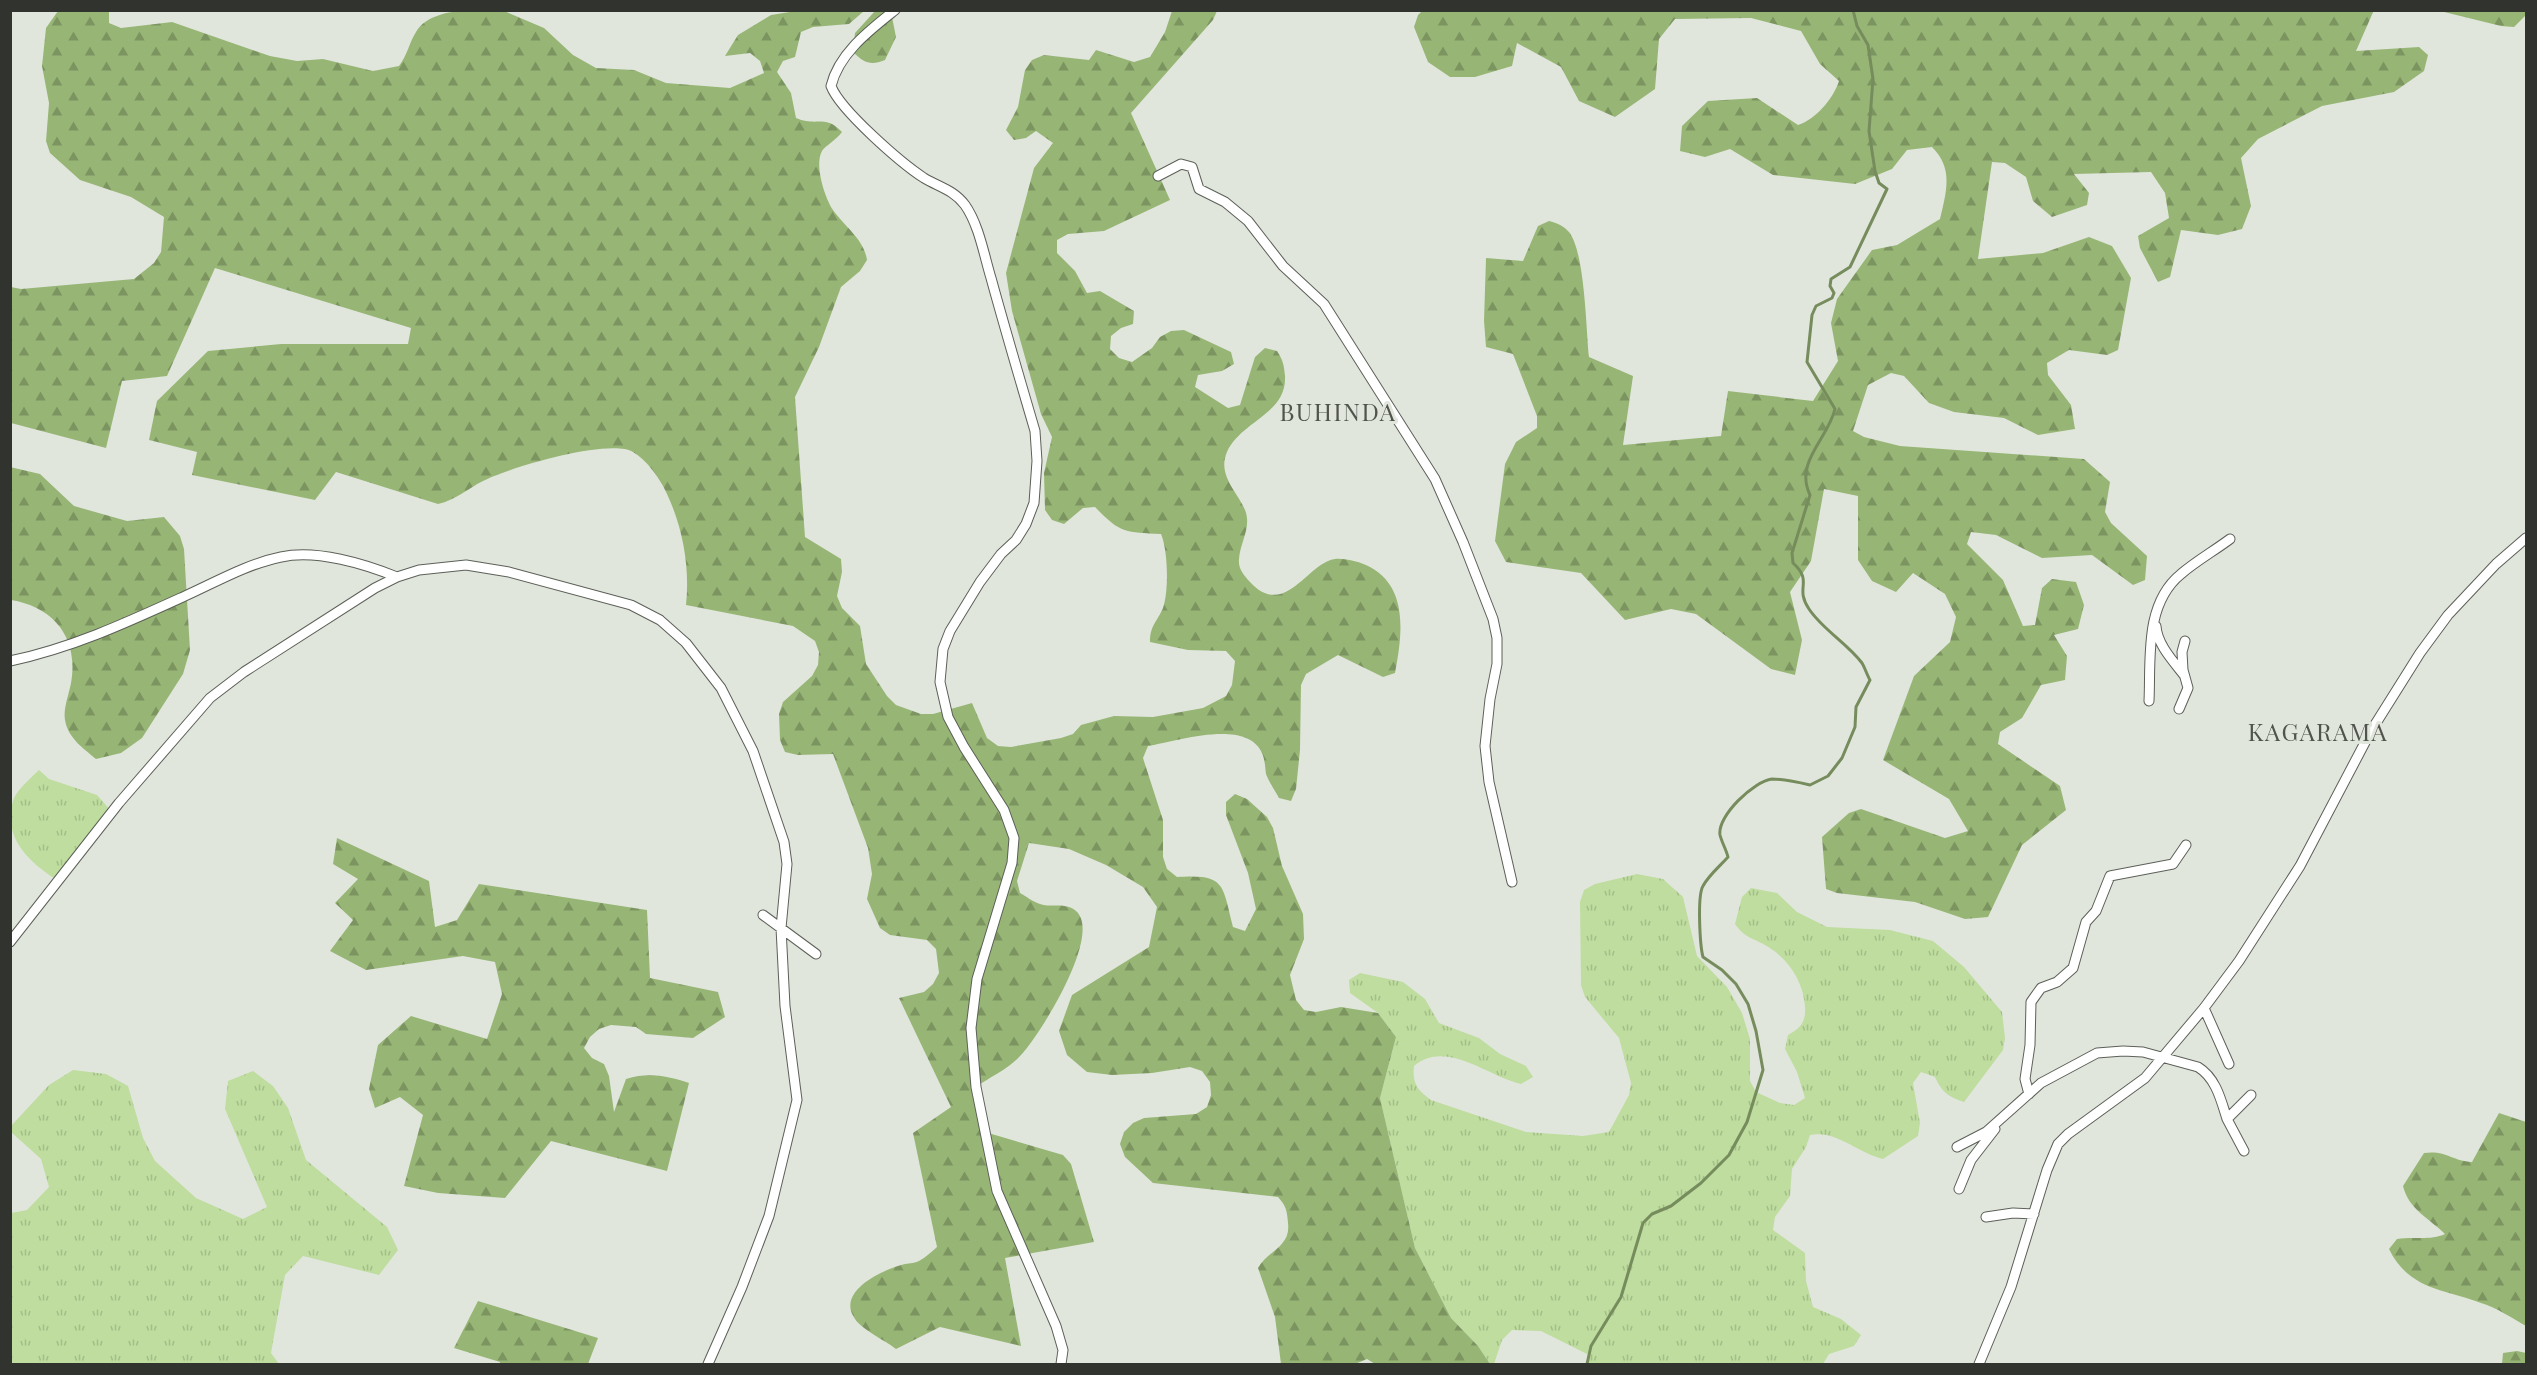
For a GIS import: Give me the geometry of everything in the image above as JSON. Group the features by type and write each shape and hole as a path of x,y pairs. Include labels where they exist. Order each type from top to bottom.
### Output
{"street":[{"path":"895,10 870,30 840,64 831,86 835,97 853,117 923,177 951,190 966,207 981,245 1035,431 1037,461 1034,503 1026,524 1016,540 1001,554 980,582 950,631 943,649 940,682 948,717 1004,810 1014,838 1012,864 977,979 971,1028 976,1087 997,1191 1056,1326 1063,1350 1061,1365"},
{"path":"1158,176 1181,164 1192,167 1199,189 1225,201 1248,221 1283,266 1324,304 1435,479 1472,564 1493,619 1497,638 1497,664 1490,699 1485,746 1489,782 1512,882"},
{"path":"1979,1365 2011,1287 2047,1170 2058,1144 2068,1134 2132,1088 2164,1056 2204,1008 2239,962 2300,866 2365,741 2420,652 2448,615 2496,564 2526,538"},
{"path":"2149,701 2155,613 2166,590 2180,575 2230,539"},
{"path":"10,661 68,647 187,595 223,576 283,556 341,559 364,564 397,577"},
{"path":"10,942 141,776 210,698 244,672 397,577 419,570 466,565 509,572 631,605 660,620 686,643 721,688 753,751 784,842 787,864 781,928 785,1006 797,1100 769,1216 742,1287 708,1365"},
{"path":"2155,613 2157,633 2167,652 2184,675"},
{"path":"2180,709 2188,688 2184,675 2182,652 2185,641"},
{"path":"2029,1094 2025,1079 2030,1045 2031,1002 2041,988 2057,982 2073,968 2086,921 2096,911 2110,876 2173,864 2186,845"},
{"path":"763,915 816,954"},
{"path":"2204,1008 2229,1064"},
{"path":"1957,1148 1986,1132 2041,1083 2097,1053 2123,1051 2164,1056 2206,1072 2220,1094 2227,1119 2244,1151"},
{"path":"2227,1119 2252,1095"},
{"path":"1959,1189 1971,1160 2001,1119"},
{"path":"1986,1217 2013,1213 2034,1214"}],"green space":[{"path":"466,10 504,11 544,28 573,55 596,68 634,70 666,83 730,88 764,73 760,61 750,53 725,56 738,35 771,15 796,11 864,11 849,24 813,27 801,32 795,57 783,61 777,72 791,93 796,118 830,123 842,132 822,151 819,164 820,173 833,210 858,239 867,260 860,271 841,287 819,347 795,397 805,537 841,559 842,572 837,596 842,608 860,626 866,664 887,696 896,705 921,714 933,714 972,703 987,738 998,746 1011,747 1061,738 1073,734 1081,725 1114,716 1153,717 1203,708 1226,696 1232,685 1235,661 1226,651 1188,650 1150,642 1151,631 1163,608 1166,592 1166,560 1161,534 1124,530 1111,522 1095,507 1083,508 1064,524 1052,520 1045,510 1044,473 1052,437 1041,414 1012,311 1006,273 1034,168 1053,143 1036,131 1026,138 1014,140 1006,130 1018,107 1025,70 1032,60 1044,55 1089,60 1096,50 1134,62 1150,57 1165,32 1172,11 1217,11 1213,20 1131,113 1170,200 1104,231 1068,234 1057,240 1057,253 1075,271 1087,293 1100,291 1134,311 1133,324 1121,328 1111,336 1110,349 1119,358 1132,362 1152,348 1160,337 1171,331 1184,330 1231,352 1234,364 1222,371 1198,375 1195,387 1228,408 1240,405 1255,357 1265,348 1277,351 1283,363 1285,376 1284,389 1279,400 1242,432 1227,452 1225,460 1226,475 1247,516 1239,559 1240,569 1250,582 1263,592 1274,595 1296,586 1325,562 1335,559 1353,561 1370,567 1383,576 1397,600 1400,614 1400,644 1395,673 1383,677 1338,655 1306,674 1301,685 1300,750 1296,789 1291,801 1279,798 1266,774 1261,751 1252,741 1240,736 1209,735 1148,746 1143,758 1163,820 1163,857 1167,869 1177,877 1213,880 1223,891 1233,927 1245,931 1256,909 1248,873 1226,815 1226,802 1235,794 1247,799 1267,817 1273,828 1282,866 1303,914 1304,939 1290,975 1296,1000 1304,1010 1316,1012 1341,1007 1378,1013 1396,1037 1380,1098 1415,1248 1451,1318 1478,1346 1490,1364 1375,1364 1367,1359 1355,1364 1281,1364 1275,1317 1258,1268 1286,1238 1288,1219 1283,1203 1278,1197 1153,1183 1125,1157 1120,1144 1124,1132 1133,1123 1144,1118 1196,1114 1207,1107 1211,1095 1210,1082 1202,1071 1190,1067 1152,1073 1112,1075 1087,1072 1067,1055 1059,1031 1072,995 1149,947 1157,907 1143,887 1106,865 1069,849 1029,843 1017,881 1020,893 1040,904 1063,906 1076,911 1082,923 1081,940 1066,984 1030,1044 1011,1064 976,1087 985,1132 1063,1155 1071,1164 1094,1242 1005,1258 1021,1346 940,1327 896,1349 858,1323 851,1309 851,1299 856,1291 875,1276 919,1261 937,1247 913,1133 951,1107 899,998 924,992 933,984 939,973 936,949 927,940 890,935 880,928 867,899 872,874 868,848 833,754 798,755 785,752 780,740 779,714 783,702 812,676 818,665 819,652 815,641 793,626 686,605 686,563 673,507 657,477 648,465 633,452 603,449 535,462 496,475 438,504 336,472 315,500 192,475 197,452 149,440 157,401 208,351 281,344 408,344 411,328 215,268 167,376 122,381 106,448 11,423 11,287 21,289 134,279 154,263 161,252 164,217 131,197 80,180 50,153 46,141 49,103 42,66 46,28 58,11 109,11 109,23 121,28 172,22 270,56 297,61 323,59 373,71 399,66 420,26 432,18 445,13"},
{"path":"1423,10 2374,10 2356,51 2419,47 2428,55 2424,71 2394,92 2322,106 2258,139 2241,158 2251,206 2242,229 2218,235 2181,230 2170,277 2158,282 2140,248 2138,236 2169,218 2165,193 2151,172 2074,174 2089,193 2087,205 2052,217 2033,201 2026,177 2005,163 1992,162 1978,259 2043,253 2089,237 2112,246 2131,278 2118,350 2107,355 2069,350 2047,363 2048,375 2071,405 2075,429 2038,435 2004,418 1954,412 1929,403 1904,376 1891,373 1868,385 1853,431 1864,437 1900,446 2084,459 2110,482 2105,512 2111,523 2147,556 2145,580 2133,585 2092,555 2042,558 1996,535 1971,532 1967,544 2003,580 2023,626 2035,625 2042,588 2052,579 2076,582 2084,605 2078,629 2054,635 2067,656 2065,680 2041,685 2022,718 2000,732 1998,744 2060,786 2066,810 2022,845 1988,917 1965,919 1915,902 1837,893 1826,889 1822,837 1849,813 1861,809 1945,838 1968,831 1949,799 1883,760 1914,676 1950,642 1956,617 1945,594 1913,573 1896,592 1872,581 1858,560 1858,496 1824,489 1811,561 1790,592 1802,640 1795,675 1771,669 1696,614 1671,609 1625,620 1581,573 1506,562 1495,541 1505,464 1516,442 1537,428 1537,416 1513,354 1486,347 1484,321 1486,258 1523,261 1538,226 1549,221 1565,228 1574,242 1582,273 1589,357 1633,376 1623,445 1721,436 1728,391 1813,401 1838,361 1831,323 1837,299 1872,250 1897,245 1940,219 1946,190 1946,172 1939,155 1932,147 1907,150 1892,169 1855,184 1773,175 1730,149 1705,157 1680,151 1682,126 1708,101 1757,98 1798,125 1817,113 1828,101 1839,81 1820,64 1801,31 1751,18 1675,19 1659,39 1655,89 1615,117 1579,101 1561,67 1517,43 1512,66 1475,77 1450,77 1428,62 1414,27 1418,15"},
{"path":"875,11 893,11 891,12 896,37 885,60 872,63 864,61 853,52 855,33"},
{"path":"2440,11 2526,11 2526,15 2514,27"},
{"path":"10,467 40,474 74,506 127,521 164,517 180,536 184,549 190,650 183,674 142,738 121,753 96,759 81,747 69,732 65,706 71,683 72,667 67,639 51,617 26,604 11,600"},
{"path":"39,770 49,779 97,795 112,812 59,881 28,857 14,836 11,825 14,798"},
{"path":"337,838 429,881 435,927 457,920 479,884 647,910 650,978 718,992 725,1017 693,1038 646,1034 636,1027 611,1025 599,1029 590,1037 584,1048 592,1058 604,1064 609,1076 614,1112 626,1079 658,1076 689,1083 667,1171 551,1141 505,1198 438,1193 404,1186 423,1115 400,1097 375,1108 369,1089 378,1045 411,1016 487,1039 502,994 495,962 463,956 366,970 330,951 353,920 335,903 358,879 333,864"},
{"path":"1637,874 1663,879 1683,897 1697,956 1727,987 1742,1013 1750,1039 1750,1081 1756,1092 1780,1103 1794,1105 1805,1098 1797,1072 1785,1049 1788,1035 1799,1027 1805,1016 1804,997 1798,979 1787,963 1773,950 1745,935 1735,924 1742,897 1751,888 1777,893 1797,912 1827,927 1890,930 1933,941 1964,967 2002,1012 2005,1038 2003,1050 1964,1102 1946,1093 1935,1077 1921,1072 1913,1083 1920,1123 1918,1136 1883,1159 1829,1136 1810,1135 1806,1147 1792,1169 1790,1196 1775,1217 1773,1230 1805,1253 1806,1281 1813,1307 1841,1319 1861,1335 1854,1346 1829,1354 1823,1364 1589,1364 1589,1355 1541,1331 1512,1330 1502,1340 1494,1364 1490,1364 1478,1346 1451,1318 1415,1248 1380,1098 1396,1037 1378,1013 1350,993 1349,980 1360,973 1403,982 1425,999 1439,1023 1479,1038 1500,1054 1526,1066 1533,1077 1521,1084 1467,1062 1439,1056 1426,1059 1414,1066 1415,1082 1422,1093 1431,1100 1526,1132 1583,1136 1609,1132 1629,1095 1631,1083 1619,1038 1585,997 1581,985 1580,902 1584,890 1595,884"},
{"path":"73,1070 106,1074 128,1086 143,1138 155,1161 196,1198 243,1219 267,1207 225,1109 228,1081 253,1071 273,1086 288,1108 306,1160 387,1227 398,1250 379,1275 303,1256 285,1275 271,1353 279,1364 11,1364 11,1213 27,1210 49,1187 41,1159 11,1132 11,1126 49,1085"},
{"path":"2499,1113 2526,1122 2526,1326 2487,1305 2441,1291 2417,1280 2397,1263 2389,1249 2397,1239 2434,1237 2445,1234 2415,1208 2403,1186 2424,1153 2444,1154 2472,1162"},
{"path":"478,1301 598,1338 588,1364 500,1364 500,1362 454,1348"},
{"path":"2517,1351 2526,1353 2526,1364 2502,1364 2503,1353"}],"waterway":[{"path":"1587,1364 1591,1346 1621,1297 1643,1223 1652,1214 1671,1206 1701,1183 1729,1155 1747,1122 1763,1070 1756,1031 1748,1004 1736,984 1722,970 1703,957 1702,951 1701,891 1708,879 1728,857 1720,835 1724,819 1738,801 1764,781 1772,779 1810,785 1828,776 1842,758 1855,727 1856,707 1870,680 1856,656 1809,609 1803,595 1802,575 1793,563 1792,553 1810,495 1806,483 1809,461 1835,409 1807,362 1812,315 1816,306 1832,298 1834,293 1830,286 1831,279 1850,267 1887,189 1879,183 1875,171 1869,131 1873,79 1868,45 1857,26 1853,10"}],"district":[{"name":"BUHINDA","path":"1338,413"},
{"name":"KAGARAMA","path":"2318,733"}]}
